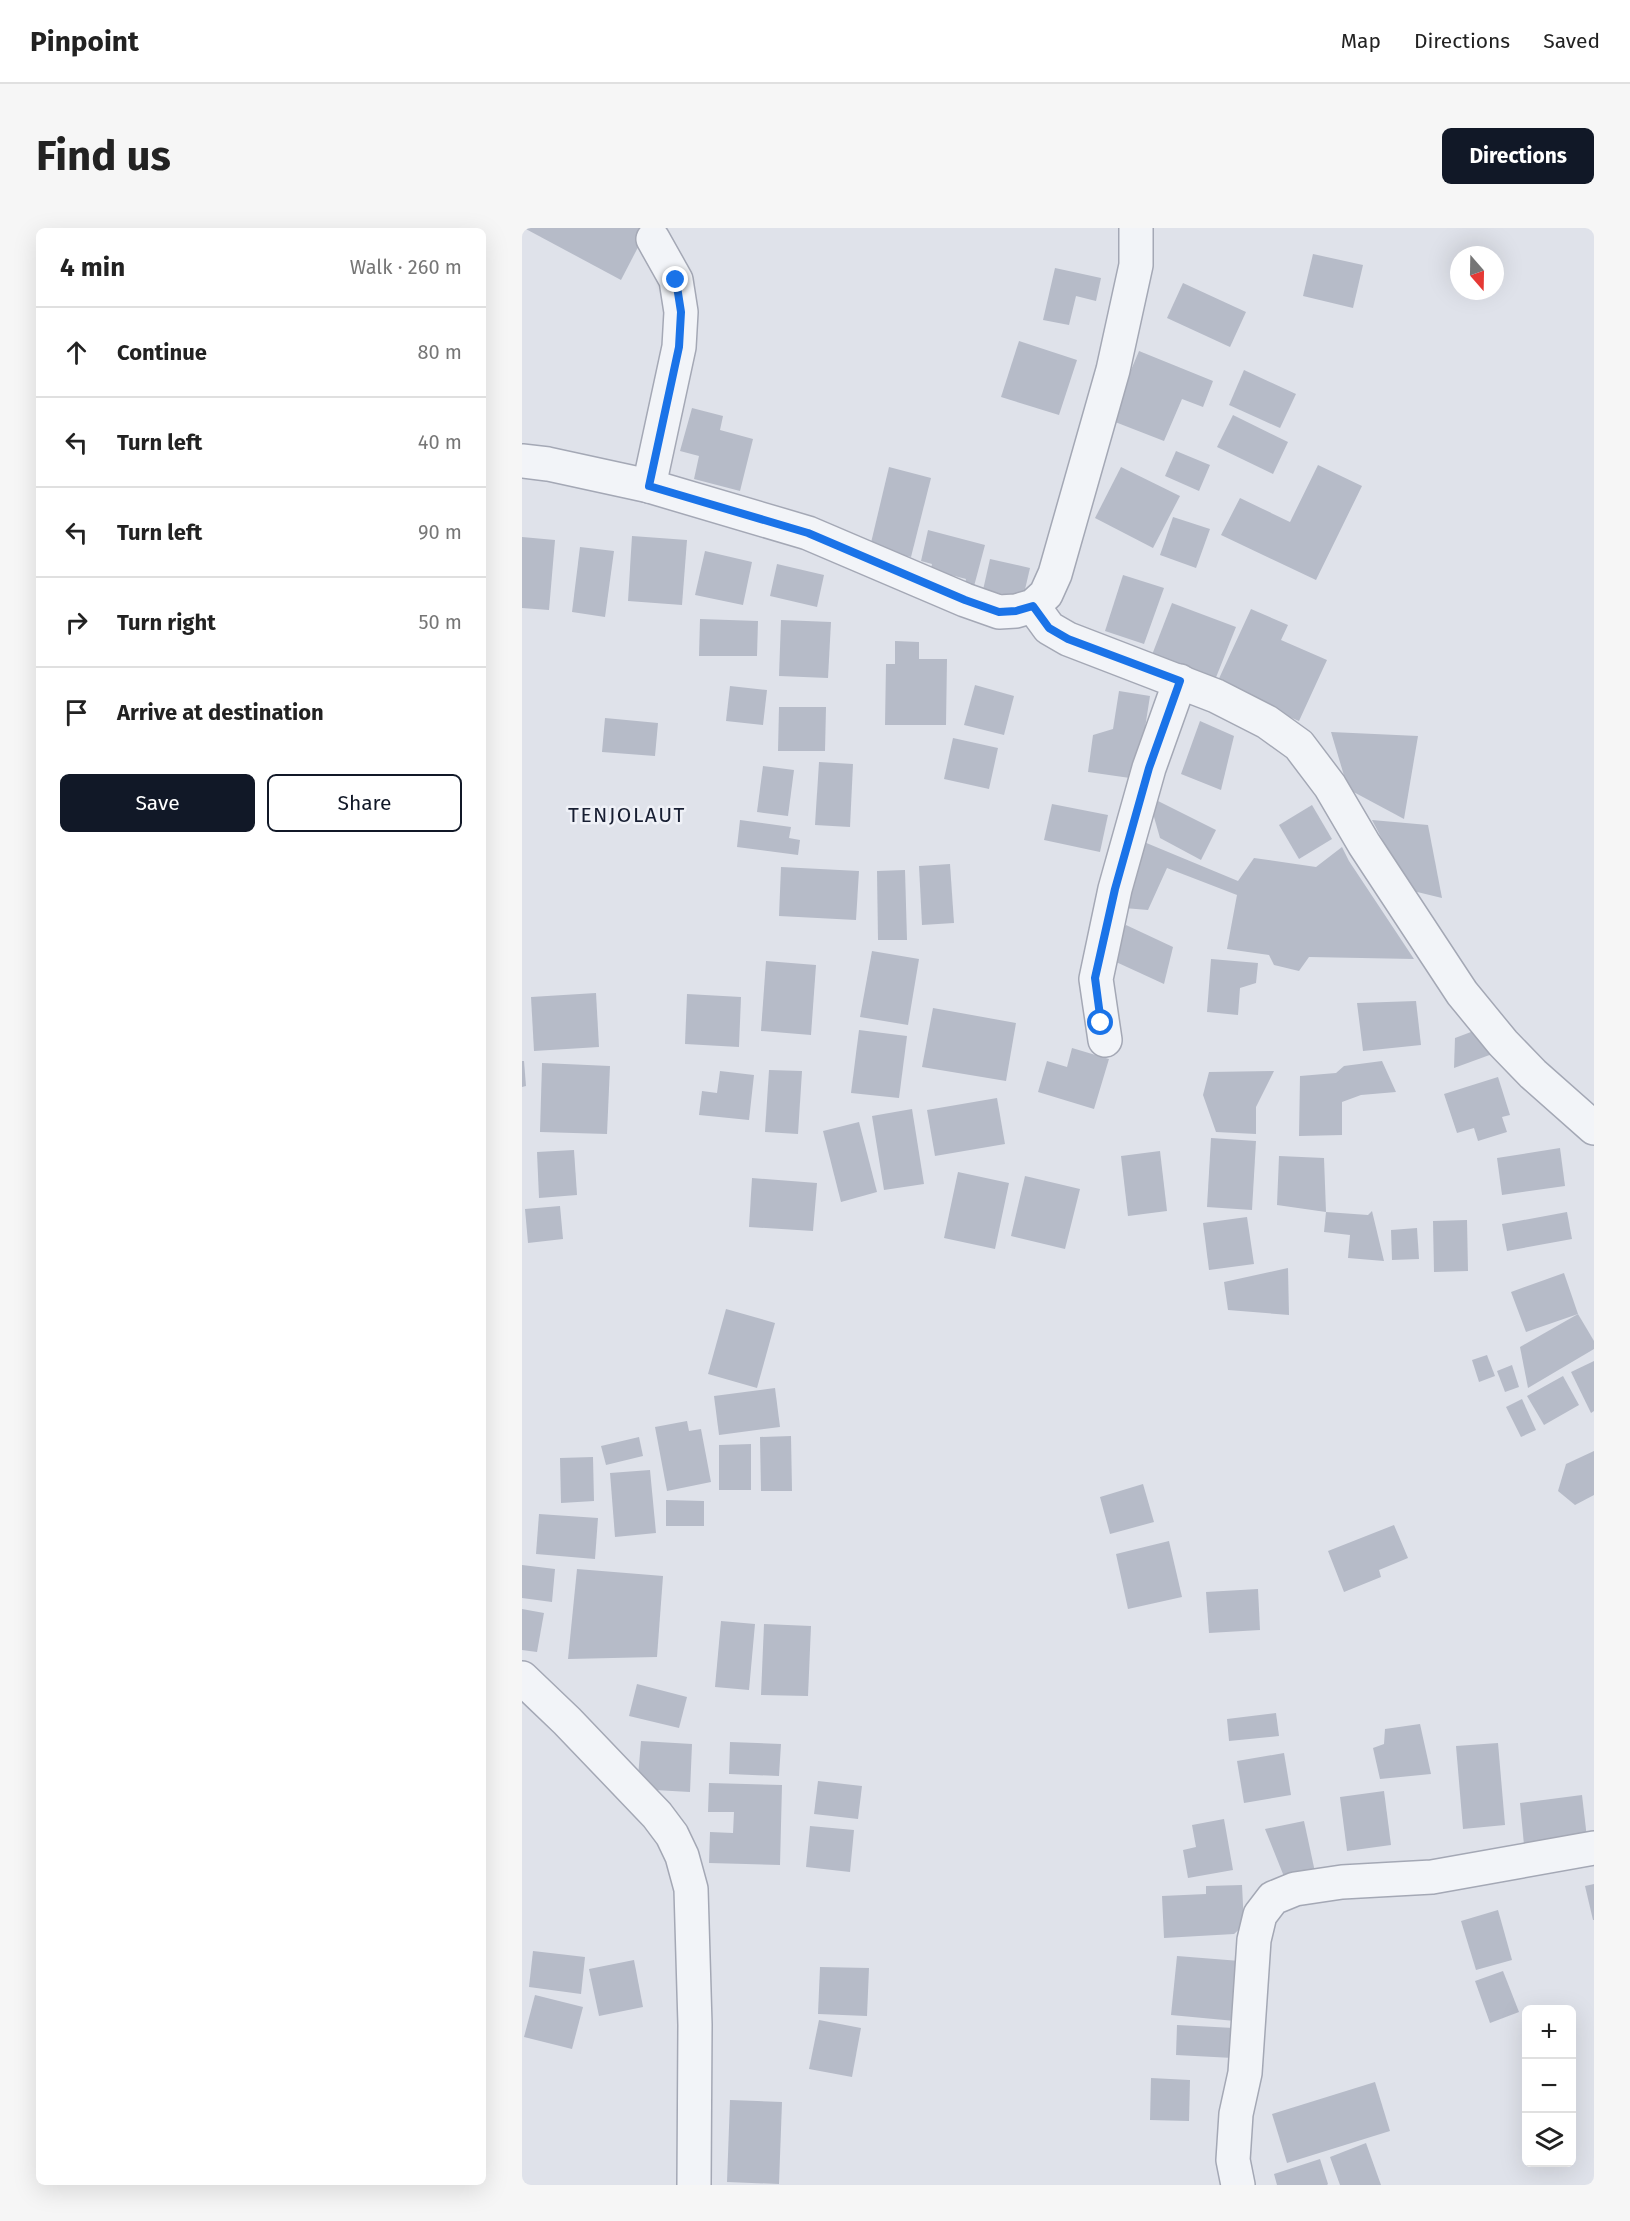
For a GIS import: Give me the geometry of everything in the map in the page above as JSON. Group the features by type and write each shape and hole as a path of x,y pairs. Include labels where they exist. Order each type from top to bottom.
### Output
{"street":[{"path":"522,461 548,464 649,486 808,533 965,600 999,612 1016,611 1033,606 1046,594 1055,574 1113,370 1136,265 1136,228"},
{"path":"649,486 679,347 681,312 676,280 652,239"},
{"path":"1033,606 1049,628 1068,639 1216,696 1267,722 1299,745 1330,786 1364,844 1462,993 1503,1043 1533,1074 1594,1128"},
{"path":"1105,1040 1095,978 1115,889 1149,768 1180,681"},
{"path":"522,1678 567,1720 657,1815 672,1835 682,1856 691,1889 695,2025 694,2185"},
{"path":"1238,2185 1233,2160 1236,2114 1245,2073 1254,1940 1260,1915 1273,1898 1295,1889 1342,1882 1432,1877 1594,1848"}],"building":[{"path":"524,228 648,228 621,280"},
{"path":"1313,254 1363,265 1353,308 1303,296"},
{"path":"1055,268 1101,278 1096,301 1076,296 1069,325 1043,320"},
{"path":"1183,283 1246,312 1230,347 1167,318"},
{"path":"1019,341 1077,360 1059,415 1001,397"},
{"path":"1139,351 1213,381 1203,407 1182,399 1164,441 1110,420"},
{"path":"1244,370 1296,394 1280,428 1229,405"},
{"path":"692,408 723,416 720,430 753,439 740,491 694,479 699,456 680,451"},
{"path":"1233,415 1288,442 1273,474 1217,447"},
{"path":"1176,451 1210,465 1199,491 1165,476"},
{"path":"1318,465 1362,486 1316,580 1221,535 1240,498 1290,522"},
{"path":"889,467 931,478 911,557 870,547"},
{"path":"1121,467 1180,496 1153,548 1095,518"},
{"path":"1173,517 1210,529 1196,568 1160,555"},
{"path":"928,530 985,545 973,590 964,588 966,579 947,574 945,580 929,576 932,564 921,561"},
{"path":"632,536 687,540 682,605 628,601"},
{"path":"522,537 555,540 549,610 522,608"},
{"path":"580,547 614,551 605,617 572,612"},
{"path":"705,551 752,562 743,605 695,595"},
{"path":"990,559 1030,568 1023,598 983,590"},
{"path":"777,564 824,575 817,607 770,596"},
{"path":"1123,575 1164,588 1144,644 1105,631"},
{"path":"1172,603 1236,627 1213,685 1150,660"},
{"path":"1251,609 1288,625 1281,640 1327,660 1299,721 1216,685"},
{"path":"700,619 758,621 757,656 699,656"},
{"path":"781,620 831,622 828,678 779,676"},
{"path":"895,641 919,642 919,659 947,659 946,725 885,725 886,664 895,664"},
{"path":"975,685 1014,696 1004,735 964,725"},
{"path":"730,686 767,690 763,725 726,721"},
{"path":"1119,691 1150,696 1137,779 1088,772 1093,735 1113,729"},
{"path":"779,707 826,707 825,751 778,751"},
{"path":"605,718 658,723 655,756 602,752"},
{"path":"1200,721 1234,736 1221,790 1181,774"},
{"path":"1331,732 1418,736 1404,819 1348,789"},
{"path":"953,738 998,748 989,789 944,779"},
{"path":"819,762 853,764 850,827 815,825"},
{"path":"763,766 794,770 788,816 757,812"},
{"path":"1148,796 1216,830 1201,860 1160,838"},
{"path":"1052,804 1108,815 1100,852 1044,840"},
{"path":"1312,805 1332,839 1299,859 1279,825"},
{"path":"740,820 791,827 789,838 800,840 798,855 737,847"},
{"path":"1372,820 1428,825 1442,898 1409,890"},
{"path":"1144,842 1238,881 1254,858 1316,867 1342,847 1414,959 1309,957 1299,971 1274,965 1269,955 1227,949 1237,895 1167,868 1148,910 1124,908"},
{"path":"950,864 954,923 922,925 919,866"},
{"path":"781,867 859,871 856,920 779,916"},
{"path":"905,870 907,940 878,940 877,871"},
{"path":"1126,925 1173,947 1164,984 1103,956"},
{"path":"872,951 919,959 908,1025 860,1017"},
{"path":"1211,959 1258,963 1256,983 1240,988 1238,1015 1207,1012"},
{"path":"766,961 816,965 811,1035 761,1031"},
{"path":"596,993 599,1047 534,1051 531,997"},
{"path":"687,994 741,997 739,1047 685,1044"},
{"path":"1416,1001 1421,1045 1363,1051 1357,1003"},
{"path":"933,1008 1016,1023 1006,1081 922,1067"},
{"path":"1479,1029 1495,1053 1454,1068 1455,1038"},
{"path":"859,1030 907,1036 899,1098 851,1093"},
{"path":"1072,1048 1109,1059 1094,1109 1038,1092 1047,1061 1067,1067"},
{"path":"522,1061 524,1061 526,1086 522,1087"},
{"path":"1382,1061 1396,1092 1361,1095 1342,1102 1342,1135 1299,1136 1300,1076 1336,1073 1344,1066"},
{"path":"542,1063 610,1066 607,1134 540,1132"},
{"path":"769,1070 802,1071 798,1134 765,1132"},
{"path":"720,1071 754,1075 749,1120 699,1115 702,1091 717,1093"},
{"path":"1274,1071 1256,1107 1256,1134 1216,1132 1203,1095 1209,1072"},
{"path":"1498,1077 1510,1115 1502,1117 1507,1132 1478,1141 1474,1128 1457,1133 1444,1094"},
{"path":"997,1098 1005,1144 935,1156 927,1110"},
{"path":"912,1109 924,1184 884,1190 872,1116"},
{"path":"859,1122 877,1192 841,1202 823,1131"},
{"path":"1211,1138 1256,1141 1252,1210 1207,1207"},
{"path":"1560,1148 1565,1186 1502,1195 1497,1158"},
{"path":"574,1150 577,1195 539,1198 537,1152"},
{"path":"1160,1151 1167,1211 1128,1216 1121,1156"},
{"path":"1279,1156 1324,1158 1326,1212 1277,1205"},
{"path":"958,1172 1009,1183 995,1249 944,1238"},
{"path":"1025,1176 1080,1189 1065,1249 1011,1236"},
{"path":"752,1178 817,1183 813,1231 749,1227"},
{"path":"560,1206 563,1239 528,1243 525,1209"},
{"path":"1372,1211 1384,1261 1348,1258 1350,1235 1324,1232 1326,1212 1368,1215"},
{"path":"1567,1212 1572,1239 1507,1251 1502,1224"},
{"path":"1247,1217 1254,1264 1209,1270 1203,1223"},
{"path":"1467,1220 1468,1271 1434,1272 1433,1221"},
{"path":"1417,1228 1419,1259 1392,1260 1391,1230"},
{"path":"1288,1268 1289,1315 1228,1310 1224,1282"},
{"path":"1564,1273 1578,1314 1526,1332 1511,1292"},
{"path":"726,1309 775,1323 757,1388 708,1374"},
{"path":"1578,1314 1594,1341 1594,1349 1528,1388 1520,1347"},
{"path":"1487,1355 1495,1376 1479,1382 1472,1360"},
{"path":"1594,1361 1594,1411 1591,1413 1571,1372"},
{"path":"1512,1365 1519,1387 1505,1392 1497,1371"},
{"path":"1563,1376 1579,1405 1544,1425 1527,1396"},
{"path":"775,1388 780,1427 719,1435 714,1396"},
{"path":"1522,1399 1536,1430 1521,1437 1506,1407"},
{"path":"687,1421 689,1431 701,1429 711,1482 667,1491 655,1427"},
{"path":"791,1436 792,1491 761,1491 760,1437"},
{"path":"639,1437 643,1456 606,1465 601,1446"},
{"path":"751,1444 751,1490 719,1490 719,1445"},
{"path":"1594,1451 1594,1495 1575,1505 1558,1491 1566,1464"},
{"path":"593,1457 594,1501 561,1503 560,1458"},
{"path":"650,1470 656,1533 615,1537 610,1473"},
{"path":"1143,1484 1154,1522 1110,1534 1100,1497"},
{"path":"666,1500 704,1501 704,1526 666,1526"},
{"path":"539,1514 598,1518 595,1559 536,1554"},
{"path":"1394,1525 1408,1558 1379,1570 1381,1577 1344,1592 1328,1551"},
{"path":"1169,1541 1182,1597 1128,1609 1116,1554"},
{"path":"522,1565 555,1569 552,1602 522,1598"},
{"path":"577,1569 663,1576 657,1657 568,1659"},
{"path":"1258,1589 1260,1630 1209,1633 1206,1592"},
{"path":"522,1609 544,1613 537,1652 522,1650"},
{"path":"721,1621 755,1624 749,1690 715,1687"},
{"path":"764,1624 811,1626 808,1696 761,1695"},
{"path":"637,1684 687,1697 679,1728 629,1716"},
{"path":"1276,1713 1279,1736 1229,1741 1227,1719"},
{"path":"1420,1724 1431,1774 1380,1779 1373,1748 1384,1744 1385,1729"},
{"path":"641,1741 692,1744 690,1792 637,1789"},
{"path":"730,1742 781,1744 779,1776 729,1774"},
{"path":"1498,1743 1505,1825 1463,1829 1456,1746"},
{"path":"1284,1753 1291,1795 1244,1803 1237,1761"},
{"path":"818,1781 862,1786 858,1819 814,1814"},
{"path":"709,1783 782,1785 780,1865 709,1863 710,1832 733,1833 734,1812 708,1812"},
{"path":"1384,1791 1391,1845 1347,1851 1340,1797"},
{"path":"1582,1795 1587,1838 1524,1845 1520,1803"},
{"path":"1224,1819 1233,1870 1188,1878 1183,1850 1196,1847 1192,1825"},
{"path":"1304,1821 1315,1872 1285,1879 1265,1829"},
{"path":"810,1826 854,1830 850,1872 806,1867"},
{"path":"1594,1884 1594,1920 1593,1920 1585,1886"},
{"path":"1242,1885 1244,1925 1234,1934 1164,1938 1162,1896 1206,1894 1206,1886"},
{"path":"1498,1910 1512,1960 1476,1970 1461,1921"},
{"path":"533,1951 585,1957 581,1994 529,1987"},
{"path":"1177,1956 1240,1961 1235,2021 1171,2015"},
{"path":"634,1960 643,2007 599,2016 589,1969"},
{"path":"820,1967 869,1968 867,2016 818,2014"},
{"path":"1503,1971 1519,2012 1490,2023 1475,1981"},
{"path":"535,1995 583,2007 572,2049 524,2037"},
{"path":"819,2020 861,2028 852,2077 809,2069"},
{"path":"1177,2025 1234,2028 1233,2058 1176,2055"},
{"path":"1151,2078 1190,2080 1189,2121 1150,2120"},
{"path":"1375,2082 1390,2131 1287,2163 1272,2114"},
{"path":"730,2100 782,2102 779,2184 727,2182"},
{"path":"1366,2143 1381,2185 1340,2185 1330,2157"},
{"path":"1320,2159 1327,2185 1277,2185 1274,2174"}],"district":[{"name":"TENJOLAUT","path":"627,815"}],"route":[{"path":"676,280 681,312 679,347 649,486 808,533 965,600 999,612 1016,611 1033,606 1049,628 1068,639 1180,681 1149,768 1115,889 1095,978 1101,1023"}]}
